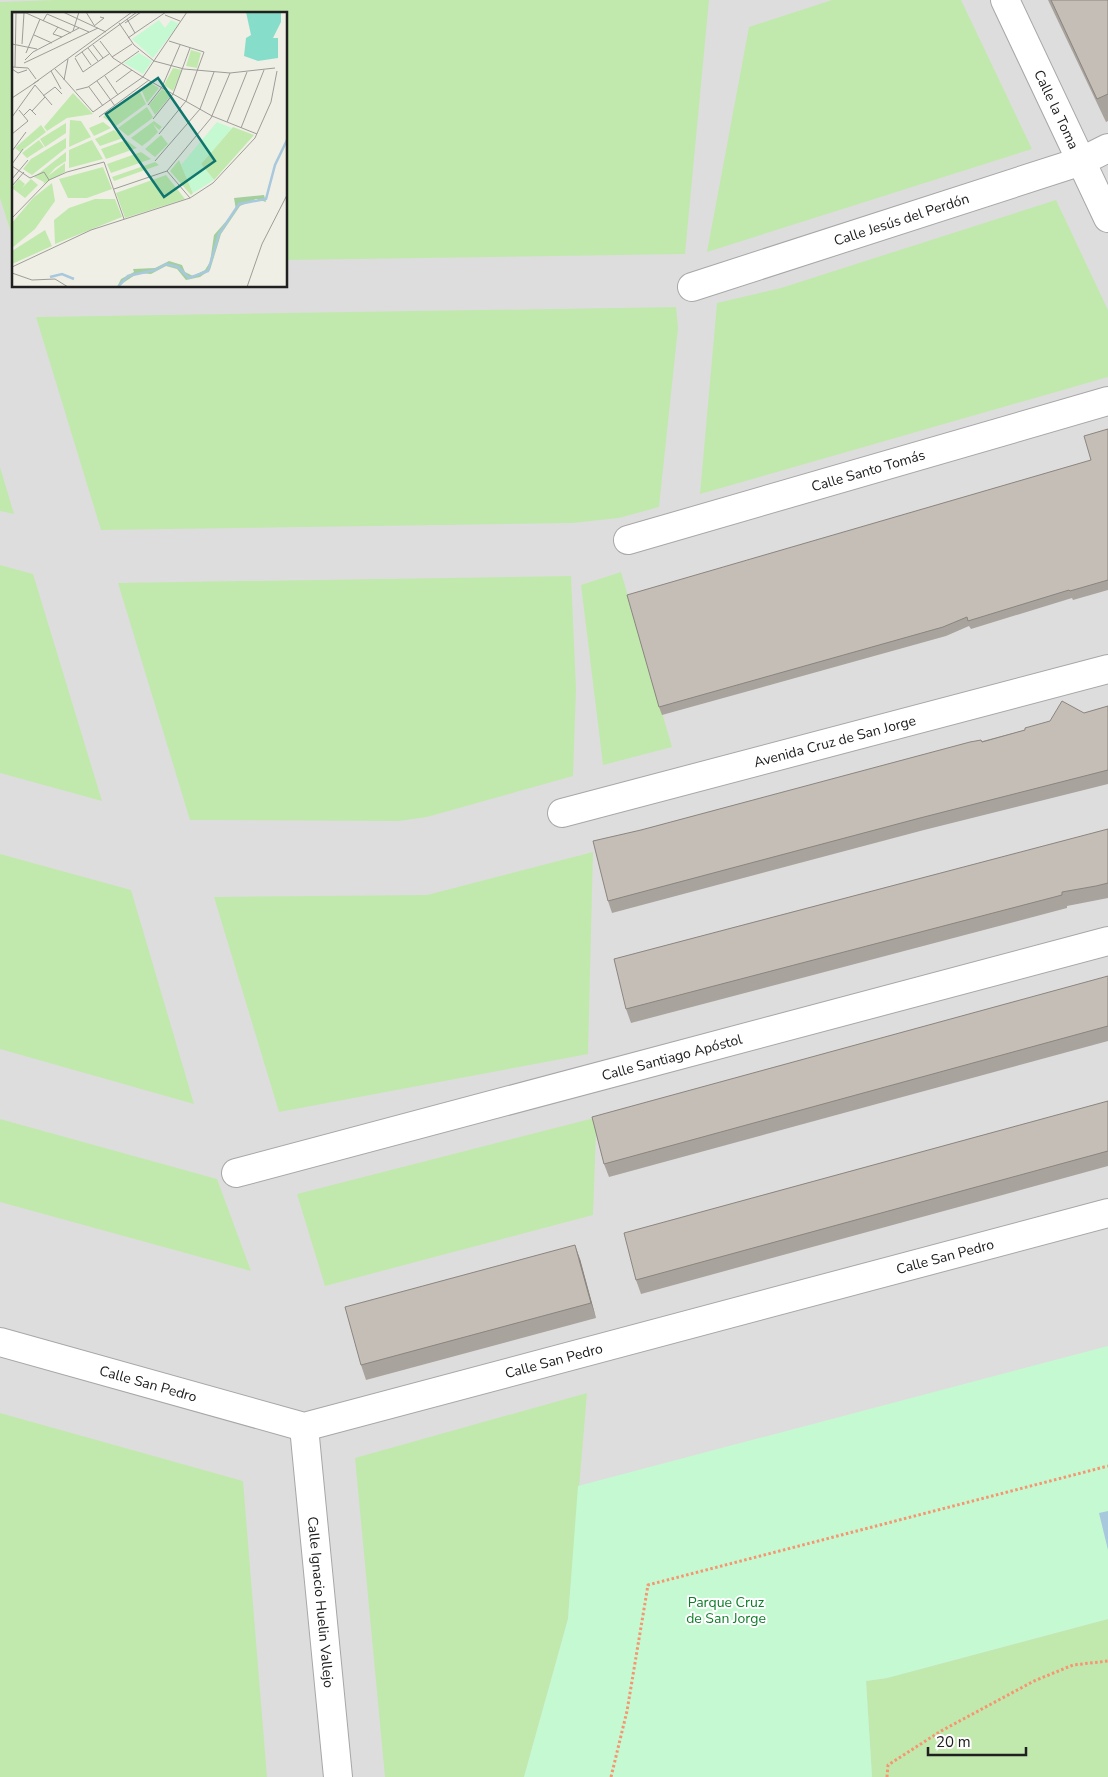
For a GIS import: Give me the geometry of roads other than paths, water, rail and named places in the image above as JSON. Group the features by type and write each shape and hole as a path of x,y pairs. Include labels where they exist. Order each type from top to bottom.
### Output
{"street":[{"name":"Calle la Toma","path":"1005,0 1108,218"},
{"name":"Calle Jesús del Perdón","path":"692,287 1082,161 1108,148"},
{"name":"Calle Santo Tomás","path":"628,540 1108,401"},
{"name":"Avenida Cruz de San Jorge","path":"562,813 1108,670"},
{"name":"Calle Santiago Apóstol","path":"236,1173 1108,941"},
{"name":"Calle San Pedro","path":"0,1342 304,1427 1108,1213"},
{"name":"Calle Ignacio Huelin Vallejo","path":"304,1427 338,1777"}],"water":[{"path":"1108,1511 1108,1550 1099,1513"}],"park label":[{"name":"Parque Cruz de San Jorge","path":"726,1610"}]}
